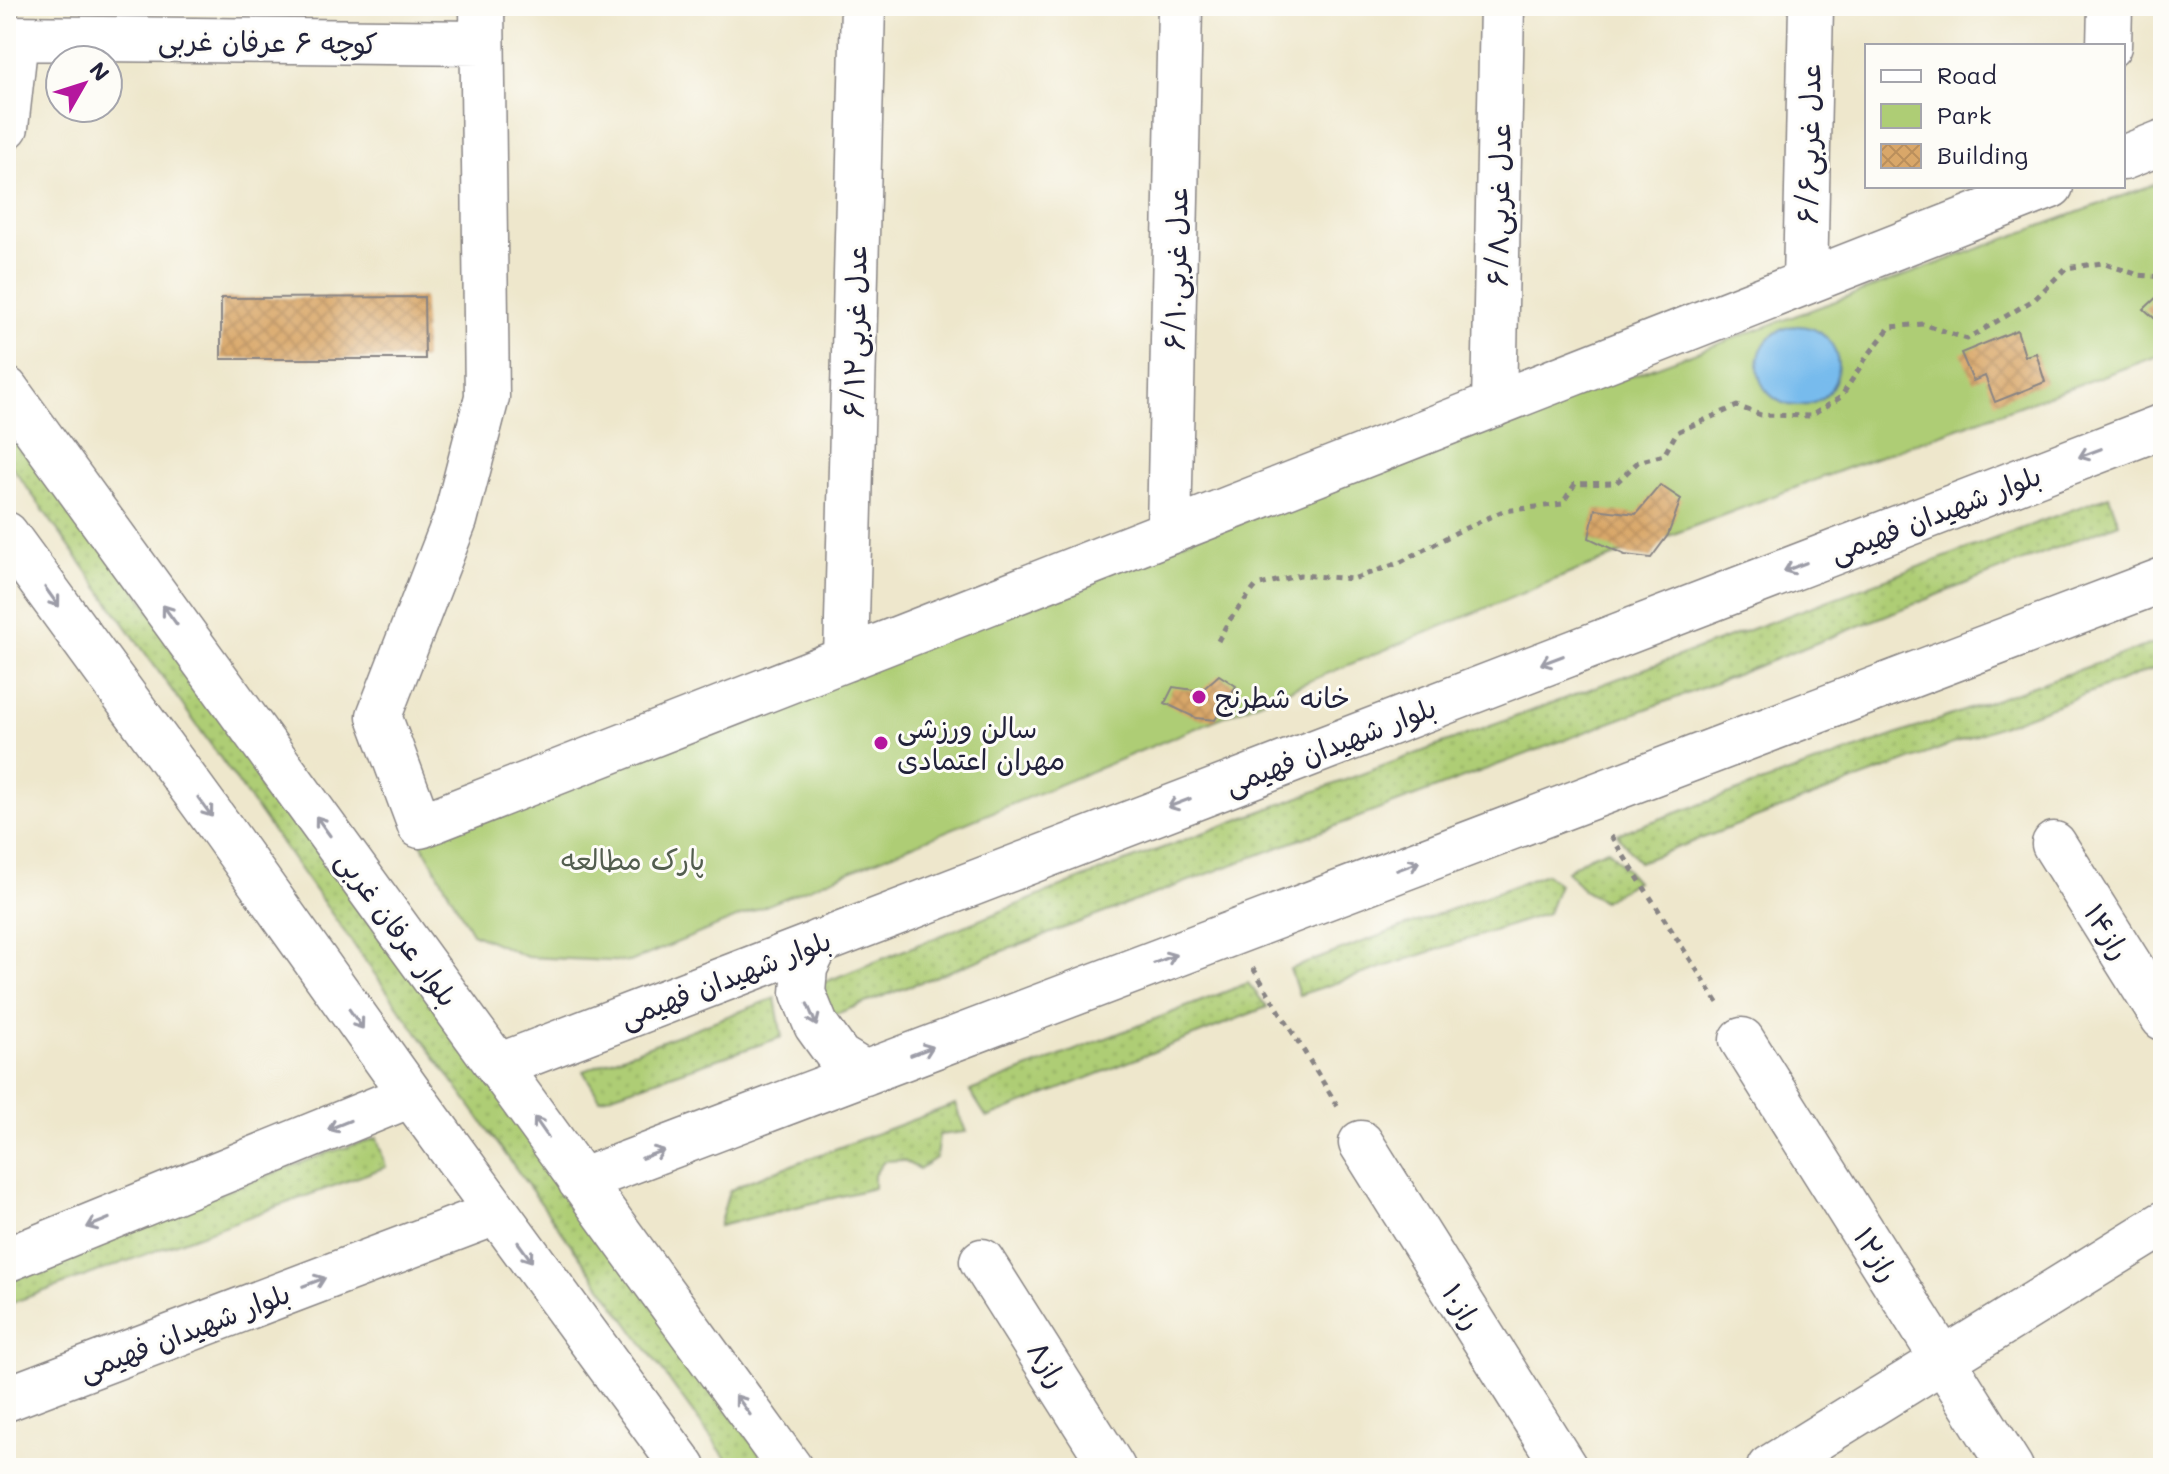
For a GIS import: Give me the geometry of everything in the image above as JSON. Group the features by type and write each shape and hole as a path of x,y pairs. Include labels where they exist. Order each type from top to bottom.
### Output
{"street":[{"name":"۶/۱۲عدل غربی","path":"846,659 863,6"},
{"name":"۶/۱۰عدل غربی","path":"1169,532 1180,6"},
{"name":"۶/۸عدل غربی","path":"1494,405 1502,6"},
{"name":"۶/۶عدل غربی","path":"1805,282 1811,6"},
{"path":"2109,44 2110,6"},
{"name":"کوچه ۶ عرفان غربی","path":"11,38 210,23 482,25"},
{"path":"482,25 487,397 455,520 379,716 420,826 2046,188"},
{"path":"6,127 11,38"},
{"path":"2125,157 2163,142"},
{"name":"بلوار عرفان غربی","path":"6,389 790,1468"},
{"name":"بلوار شهیدان فهیمی","path":"498,1066 2163,426"},
{"path":"6,534 684,1468"},
{"path":"580,1181 2163,580"},
{"name":"راز۱۴","path":"2054,844 2163,1018"},
{"path":"818,942 805,968 803,993 816,1025 839,1057 865,1073"},
{"name":"راز۱۲","path":"1742,1040 2011,1468"},
{"path":"6,1260 411,1095"},
{"name":"راز۱۰","path":"1361,1143 1565,1468"},
{"name":"بلوار شهیدان فهیمی","path":"6,1399 496,1213"},
{"path":"1769,1468 2163,1224"},
{"name":"راز۸","path":"982,1261 1113,1468"}],"path":[{"path":"1218,641 1228,622 1256,586 1300,575 1353,579 1399,563 1503,511 1562,504 1575,484 1616,483 1638,462 1664,455 1677,432 1737,406 1761,415 1811,416 1841,397 1890,327 1923,324 1967,339 2035,299 2066,268 2102,263 2139,275 2163,277"},
{"path":"1587,798 1742,1040"},
{"path":"1232,933 1361,1143"}],"green space":[{"name":"پارک مطالعه","path":"2163,181 2163,354 1847,468 1571,573 630,962 527,957 472,933 420,841 1238,520"},
{"path":"6,410 770,1468 733,1468 366,962 6,458"},
{"path":"2109,496 2119,523 1718,682 833,1015 815,986 1106,869"},
{"path":"2163,640 2163,665 1639,862 1617,834"},
{"path":"1608,849 1636,881 1603,901 1583,890 1567,871 1588,857"},
{"path":"1546,874 1559,884 1548,913 1299,995 1290,969"},
{"path":"1248,983 1267,1007 987,1118 970,1091"},
{"path":"775,998 782,1037 600,1099 583,1071"},
{"path":"955,1104 966,1132 939,1135 936,1158 919,1169 902,1160 884,1161 874,1175 874,1188 719,1226 729,1191"},
{"path":"377,1138 386,1167 6,1305 6,1284 95,1240 327,1153"}],"water":[{"path":"1798,326 1813,329 1826,338 1835,351 1838,366 1835,381 1826,394 1813,403 1798,406 1783,403 1770,394 1761,381 1758,366 1761,351 1770,338 1783,329"}],"building":[{"path":"2160,294 2163,295 2163,326 2144,309"},
{"path":"424,297 425,359 221,359 221,298"},
{"path":"2017,330 2025,356 2036,353 2045,382 1995,402 1985,376 1973,381 1961,353"},
{"path":"1660,485 1681,499 1668,535 1651,558 1625,555 1589,538 1595,509 1636,514"},
{"name":"خانه شطرنج","path":"1219,675 1236,686 1215,720 1196,718 1165,703 1173,687 1201,691"}],"place":[{"name":"خانه شطرنج","path":"1199,697"},
{"name":"سالن ورزشی مهران اعتمادی","path":"881,743"}]}
